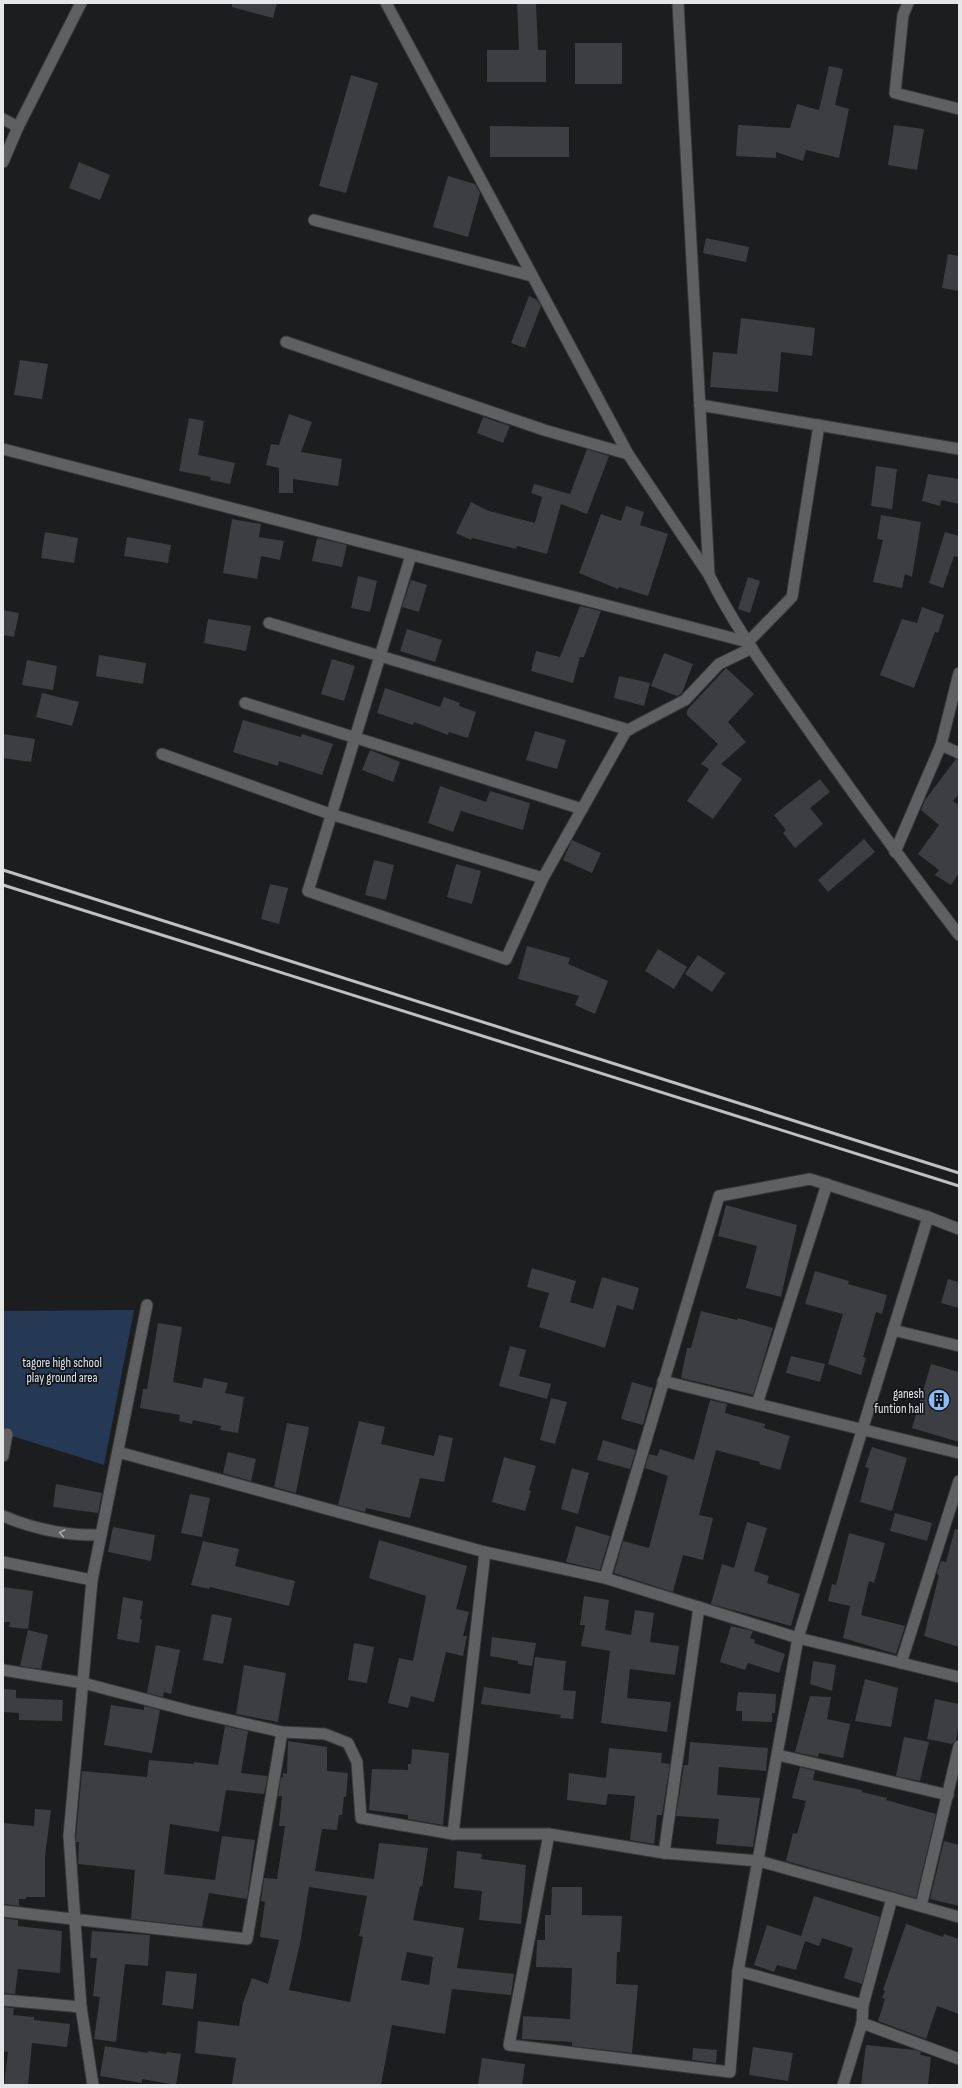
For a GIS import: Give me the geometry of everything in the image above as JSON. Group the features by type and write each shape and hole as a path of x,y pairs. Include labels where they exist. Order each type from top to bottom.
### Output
{"street":[{"path":"3,162 18,127 81,3"},
{"path":"386,3 628,454 709,575 724,606 750,645 895,852 959,935"},
{"path":"678,3 709,575"},
{"path":"908,3 903,14 895,93 959,109"},
{"path":"3,119 18,127"},
{"path":"314,220 532,276"},
{"path":"286,342 537,427 628,454"},
{"path":"700,405 959,449"},
{"path":"411,555 330,814 308,891 506,959 543,878 629,730 685,700 719,664 750,645 792,597 819,425"},
{"path":"3,449 750,645"},
{"path":"268,623 629,730"},
{"path":"895,852 941,745 959,673"},
{"path":"245,703 354,736 582,809"},
{"path":"941,745 959,752"},
{"path":"162,754 330,814 543,878"},
{"path":"605,1578 719,1196 810,1179 928,1217 959,1229"},
{"path":"757,1404 827,1184"},
{"path":"549,1834 509,2045 730,2072 738,1971 798,1638 928,1217"},
{"path":"93,2085 82,2007 74,1920 69,1836 92,1580 147,1305"},
{"path":"894,1330 959,1346"},
{"path":"663,1381 959,1453"},
{"path":"3,1456 6,1434"},
{"path":"118,1452 485,1552 605,1578 798,1638 959,1677"},
{"path":"901,1663 959,1482"},
{"path":"3,1516 20,1523 78,1536 101,1535"},
{"path":"453,1834 485,1552"},
{"path":"3,1562 92,1580"},
{"path":"664,1853 699,1607"},
{"path":"3,1670 83,1683 190,1711 282,1732 325,1734 348,1743 357,1762 361,1818 453,1834 549,1834 664,1853 759,1861 959,1917"},
{"path":"3,1911 247,1939 282,1732"},
{"path":"921,1906 959,1746"},
{"path":"778,1755 948,1795"},
{"path":"843,2085 862,2023 863,2005 892,1898"},
{"path":"738,1971 863,2005"},
{"path":"3,2000 82,2007"},
{"path":"862,2023 959,2059"}],"green space":[{"name":"tagore high school play ground area","path":"134,1310 104,1465 3,1433 3,1311"}],"building":[{"path":"232,3 277,3 273,18 232,7"},
{"path":"517,3 536,3 538,50 546,50 546,82 487,82 487,50 519,50"},
{"path":"575,43 622,43 622,84 575,84"},
{"path":"829,66 843,69 835,105 849,109 839,158 806,150 803,161 776,152 776,158 736,156 738,125 790,128 797,104 819,110"},
{"path":"351,75 378,83 346,193 319,186"},
{"path":"894,125 924,129 917,170 888,165"},
{"path":"490,126 569,127 569,157 490,157"},
{"path":"79,162 110,175 100,200 69,188"},
{"path":"448,176 475,184 480,193 468,237 433,227"},
{"path":"706,238 749,247 746,262 703,253"},
{"path":"948,254 959,256 959,291 942,288"},
{"path":"529,296 537,300 541,306 525,348 511,343"},
{"path":"741,318 815,328 812,356 781,352 778,392 710,387 713,352 737,354"},
{"path":"20,360 48,364 42,399 14,395"},
{"path":"289,414 312,422 301,452 342,459 338,486 293,479 293,493 279,493 279,468 266,465 271,444 279,445"},
{"path":"483,417 510,426 503,443 477,433"},
{"path":"189,418 204,421 198,455 235,463 230,484 210,480 211,477 179,471"},
{"path":"587,449 609,456 587,514 561,504 547,554 517,546 516,549 472,538 471,540 456,533 471,502 489,511 535,523 542,497 531,493 534,484 570,494"},
{"path":"876,466 897,469 892,509 871,506"},
{"path":"928,474 959,479 959,504 941,500 940,506 922,501"},
{"path":"626,506 644,512 640,525 668,534 648,596 619,587 618,589 579,573 601,514 621,521"},
{"path":"881,515 921,522 912,577 905,574 902,588 873,582 883,540 877,539"},
{"path":"232,519 261,524 259,537 284,541 280,560 261,556 257,579 223,573"},
{"path":"45,532 78,538 74,563 41,558"},
{"path":"945,532 959,536 959,557 954,556 943,588 929,583"},
{"path":"127,537 171,545 168,563 124,556"},
{"path":"317,538 347,545 342,567 312,561"},
{"path":"358,576 377,581 370,612 351,608"},
{"path":"748,577 760,581 750,613 738,609"},
{"path":"411,580 427,585 419,612 402,607"},
{"path":"580,606 601,611 584,657 580,657 573,683 531,671 536,651 560,657"},
{"path":"922,607 944,615 938,633 935,632 914,688 880,675 902,619 917,623"},
{"path":"3,610 19,613 14,637 3,635"},
{"path":"208,619 251,626 246,651 204,643"},
{"path":"407,629 442,640 435,662 400,651"},
{"path":"664,653 693,664 682,693 677,696 651,686"},
{"path":"99,655 146,663 143,684 96,676"},
{"path":"332,659 355,666 344,701 321,694"},
{"path":"27,660 57,666 53,690 22,685"},
{"path":"726,668 754,694 728,722 746,742 721,764 742,779 713,819 687,801 709,769 701,764 718,744 687,715 687,710"},
{"path":"619,676 650,683 644,706 614,698"},
{"path":"385,688 440,707 444,697 460,703 459,706 476,712 468,738 449,732 448,735 414,722 413,725 377,713"},
{"path":"42,693 79,702 72,726 36,717"},
{"path":"243,720 301,737 302,734 333,744 322,775 279,761 278,766 233,752"},
{"path":"535,731 566,740 557,769 526,760"},
{"path":"3,734 35,739 31,762 3,758"},
{"path":"370,750 400,762 393,782 362,770"},
{"path":"956,759 959,760 959,794 953,801 959,805 959,873 951,885 935,875 939,870 918,854 939,825 921,810 925,800"},
{"path":"820,779 830,792 810,808 823,824 795,848 783,833 786,830 774,815"},
{"path":"440,786 486,802 490,791 530,803 523,830 461,811 453,832 428,823"},
{"path":"864,839 875,852 828,892 818,880"},
{"path":"572,840 601,853 592,873 563,860"},
{"path":"374,860 394,865 386,900 365,895"},
{"path":"456,864 481,871 472,904 447,897"},
{"path":"270,884 288,888 279,924 261,919"},
{"path":"527,946 570,958 568,964 608,981 595,1014 575,1005 579,996 518,979"},
{"path":"658,949 687,967 674,989 645,971"},
{"path":"698,955 725,973 712,992 685,974"},
{"path":"726,1205 797,1225 781,1297 746,1288 757,1246 718,1236"},
{"path":"532,1268 576,1281 570,1302 593,1309 602,1277 639,1288 633,1310 617,1305 605,1348 539,1327 549,1293 527,1287"},
{"path":"815,1271 849,1281 848,1284 887,1295 882,1314 876,1312 863,1357 866,1358 861,1375 828,1364 843,1314 805,1304"},
{"path":"948,1279 959,1282 959,1308 941,1303"},
{"path":"701,1311 737,1320 738,1318 773,1328 753,1395 681,1378 687,1348 691,1348"},
{"path":"158,1323 182,1327 173,1382 202,1388 204,1378 228,1383 225,1393 244,1397 238,1433 220,1430 221,1426 193,1420 192,1424 179,1421 180,1415 140,1408 143,1389 147,1389"},
{"path":"510,1346 526,1350 519,1376 551,1384 547,1399 499,1386"},
{"path":"791,1356 825,1364 820,1382 786,1373"},
{"name":"ganesh funtion hall","path":"931,1364 959,1372 959,1442 912,1428"},
{"path":"632,1382 653,1388 643,1425 621,1419"},
{"path":"551,1398 567,1402 555,1444 540,1440"},
{"path":"710,1400 727,1404 725,1413 765,1424 764,1428 790,1436 780,1470 759,1464 760,1462 716,1450 699,1515 713,1518 703,1560 683,1555 673,1592 614,1573 623,1541 649,1548 668,1476 645,1468 649,1454 657,1456 660,1449 694,1460"},
{"path":"359,1421 385,1427 381,1444 434,1456 439,1435 453,1438 444,1482 420,1478 410,1518 366,1508 365,1512 338,1505"},
{"path":"287,1423 309,1427 296,1493 274,1487"},
{"path":"603,1440 636,1450 630,1469 597,1460"},
{"path":"872,1447 907,1458 892,1511 860,1502 869,1468 865,1467"},
{"path":"228,1452 256,1459 251,1481 223,1473"},
{"path":"504,1457 536,1466 525,1511 492,1502"},
{"path":"572,1468 589,1473 578,1514 561,1509"},
{"path":"56,1484 102,1493 98,1513 53,1507"},
{"path":"190,1494 210,1498 202,1537 181,1533"},
{"path":"895,1513 932,1523 927,1541 890,1531"},
{"path":"747,1522 767,1528 754,1571 769,1576 767,1583 800,1594 791,1626 711,1604 722,1564 734,1568"},
{"path":"576,1526 610,1536 600,1570 566,1562"},
{"path":"113,1527 155,1535 151,1561 108,1552"},
{"path":"955,1529 959,1530 959,1647 924,1636 939,1575 937,1574 941,1561 946,1562"},
{"path":"849,1533 885,1543 874,1583 869,1581 861,1615 905,1626 896,1654 843,1638 850,1606 828,1601 832,1584 836,1585"},
{"path":"379,1540 467,1566 456,1609 469,1612 463,1636 467,1636 463,1656 446,1652 434,1702 411,1696 408,1708 388,1703 399,1658 413,1661 426,1596 369,1578"},
{"path":"203,1541 239,1549 235,1566 295,1581 289,1606 210,1587 209,1589 191,1585"},
{"path":"3,1587 33,1591 28,1629 9,1627 10,1622 3,1622"},
{"path":"584,1596 609,1600 605,1630 631,1635 635,1610 654,1613 650,1642 679,1646 675,1675 630,1669 627,1698 671,1702 667,1732 601,1723 610,1651 581,1646 585,1625 580,1625"},
{"path":"123,1597 143,1601 140,1619 142,1620 139,1643 117,1639"},
{"path":"212,1614 232,1618 223,1664 203,1660"},
{"path":"731,1626 753,1631 750,1638 755,1640 754,1643 785,1654 779,1673 748,1663 745,1670 720,1662"},
{"path":"28,1630 48,1635 41,1669 20,1666"},
{"path":"492,1637 536,1643 532,1666 518,1664 518,1661 490,1656"},
{"path":"354,1643 374,1647 367,1683 348,1680"},
{"path":"156,1645 180,1650 171,1694 164,1692 163,1697 147,1693"},
{"path":"535,1657 566,1661 563,1690 576,1691 573,1719 560,1718 561,1715 481,1704 484,1687 530,1694"},
{"path":"813,1661 836,1665 832,1691 810,1684"},
{"path":"244,1665 286,1673 278,1722 236,1714"},
{"path":"865,1679 898,1688 891,1727 855,1721"},
{"path":"4,1689 16,1690 16,1698 63,1700 62,1721 19,1720 19,1713 3,1712"},
{"path":"738,1692 776,1694 775,1713 772,1713 772,1722 742,1721 742,1711 736,1711"},
{"path":"810,1696 831,1697 827,1719 850,1724 843,1758 819,1753 818,1757 795,1752"},
{"path":"935,1699 959,1704 959,1723 956,1740 952,1744 927,1739"},
{"path":"111,1705 144,1710 144,1706 160,1710 152,1753 104,1745"},
{"path":"225,1726 248,1731 241,1773 268,1776 264,1794 226,1790 219,1832 170,1824 164,1874 215,1880 222,1836 255,1840 247,1899 209,1893 202,1927 131,1919 135,1870 78,1864 79,1842 76,1842 76,1836 82,1771 147,1777 149,1760 194,1764 194,1762 218,1765"},
{"path":"904,1737 929,1742 920,1781 896,1776"},
{"path":"288,1741 327,1747 327,1771 348,1773 346,1797 344,1797 342,1815 339,1815 337,1830 322,1829 315,1871 374,1879 379,1843 428,1848 422,1887 420,1886 413,1920 464,1928 457,1968 514,1974 511,1995 452,1989 445,2034 392,2025 381,2085 232,2084 236,2058 195,2053 198,2021 239,2026 243,2003 252,1978 268,1984 279,1940 260,1937 265,1902 261,1901 264,1878 277,1879 285,1826 279,1826 282,1796 278,1796 281,1777 283,1778 283,1773 287,1774","holes":["309,1887 367,1896 359,1936 363,1937 350,2002 289,1990 300,1944","407,1952 433,1957 429,1985 401,1980"]},
{"path":"690,1742 768,1748 766,1771 719,1767 717,1795 760,1798 753,1847 716,1844 719,1819 676,1816 684,1765 688,1765"},
{"path":"609,1748 662,1753 661,1763 670,1764 662,1815 657,1815 654,1844 630,1840 635,1796 608,1794 606,1805 567,1800 569,1773 606,1778"},
{"path":"412,1749 449,1753 443,1825 408,1819 408,1815 369,1810 372,1769 408,1770 408,1764 411,1764"},
{"path":"800,1767 815,1771 813,1780 862,1790 862,1792 887,1798 886,1800 936,1814 916,1898 786,1861 793,1833 797,1834 806,1801 792,1798"},
{"path":"35,1809 51,1810 45,1856 45,1897 26,1897 26,1899 19,1899 19,1906 3,1904 3,1823 34,1826"},
{"path":"944,1841 959,1845 959,1906 930,1899"},
{"path":"457,1851 482,1854 481,1859 526,1865 521,1924 479,1920 482,1891 454,1888"},
{"path":"552,1887 582,1887 582,1915 622,1916 620,1952 617,1952 616,1984 638,1985 632,2053 572,2046 572,2042 522,2039 523,2016 570,2019 572,1968 536,1967 537,1940 545,1940 545,1915 551,1915"},
{"path":"814,1896 880,1917 862,1984 844,1978 853,1948 822,1938 819,1946 805,1941 796,1970 777,1965 774,1972 754,1965 767,1925 801,1936"},
{"path":"3,1918 18,1920 18,1926 62,1931 60,1973 18,1969 15,1994 3,1993"},
{"path":"906,1924 943,1937 944,1934 959,1939 959,2014 937,2006 926,2039 878,2021 885,1999 882,1998 885,1991 883,1990"},
{"path":"92,1931 150,1935 148,1966 125,1964 116,2042 94,2039 100,1997 93,1996 97,1958 90,1958"},
{"path":"166,1971 197,1974 193,2009 162,2005"},
{"path":"3,2007 14,2008 13,2015 34,2017 34,2020 70,2024 67,2047 32,2043 28,2085 4,2085 8,2052 3,2051"},
{"path":"866,2045 915,2050 921,2052 920,2055 931,2057 928,2085 861,2085"},
{"path":"105,2046 148,2053 148,2051 166,2054 167,2052 181,2054 176,2085 142,2079 142,2083 100,2076"},
{"path":"753,2047 793,2053 788,2081 749,2075"},
{"path":"693,2048 717,2050 716,2063 692,2060"},
{"path":"482,2058 525,2064 522,2085 478,2085"}],"railway":[{"path":"3,870 959,1173"},
{"path":"3,885 959,1186"}],"place":[{"name":"ganesh funtion hall","path":"939,1400"}]}
